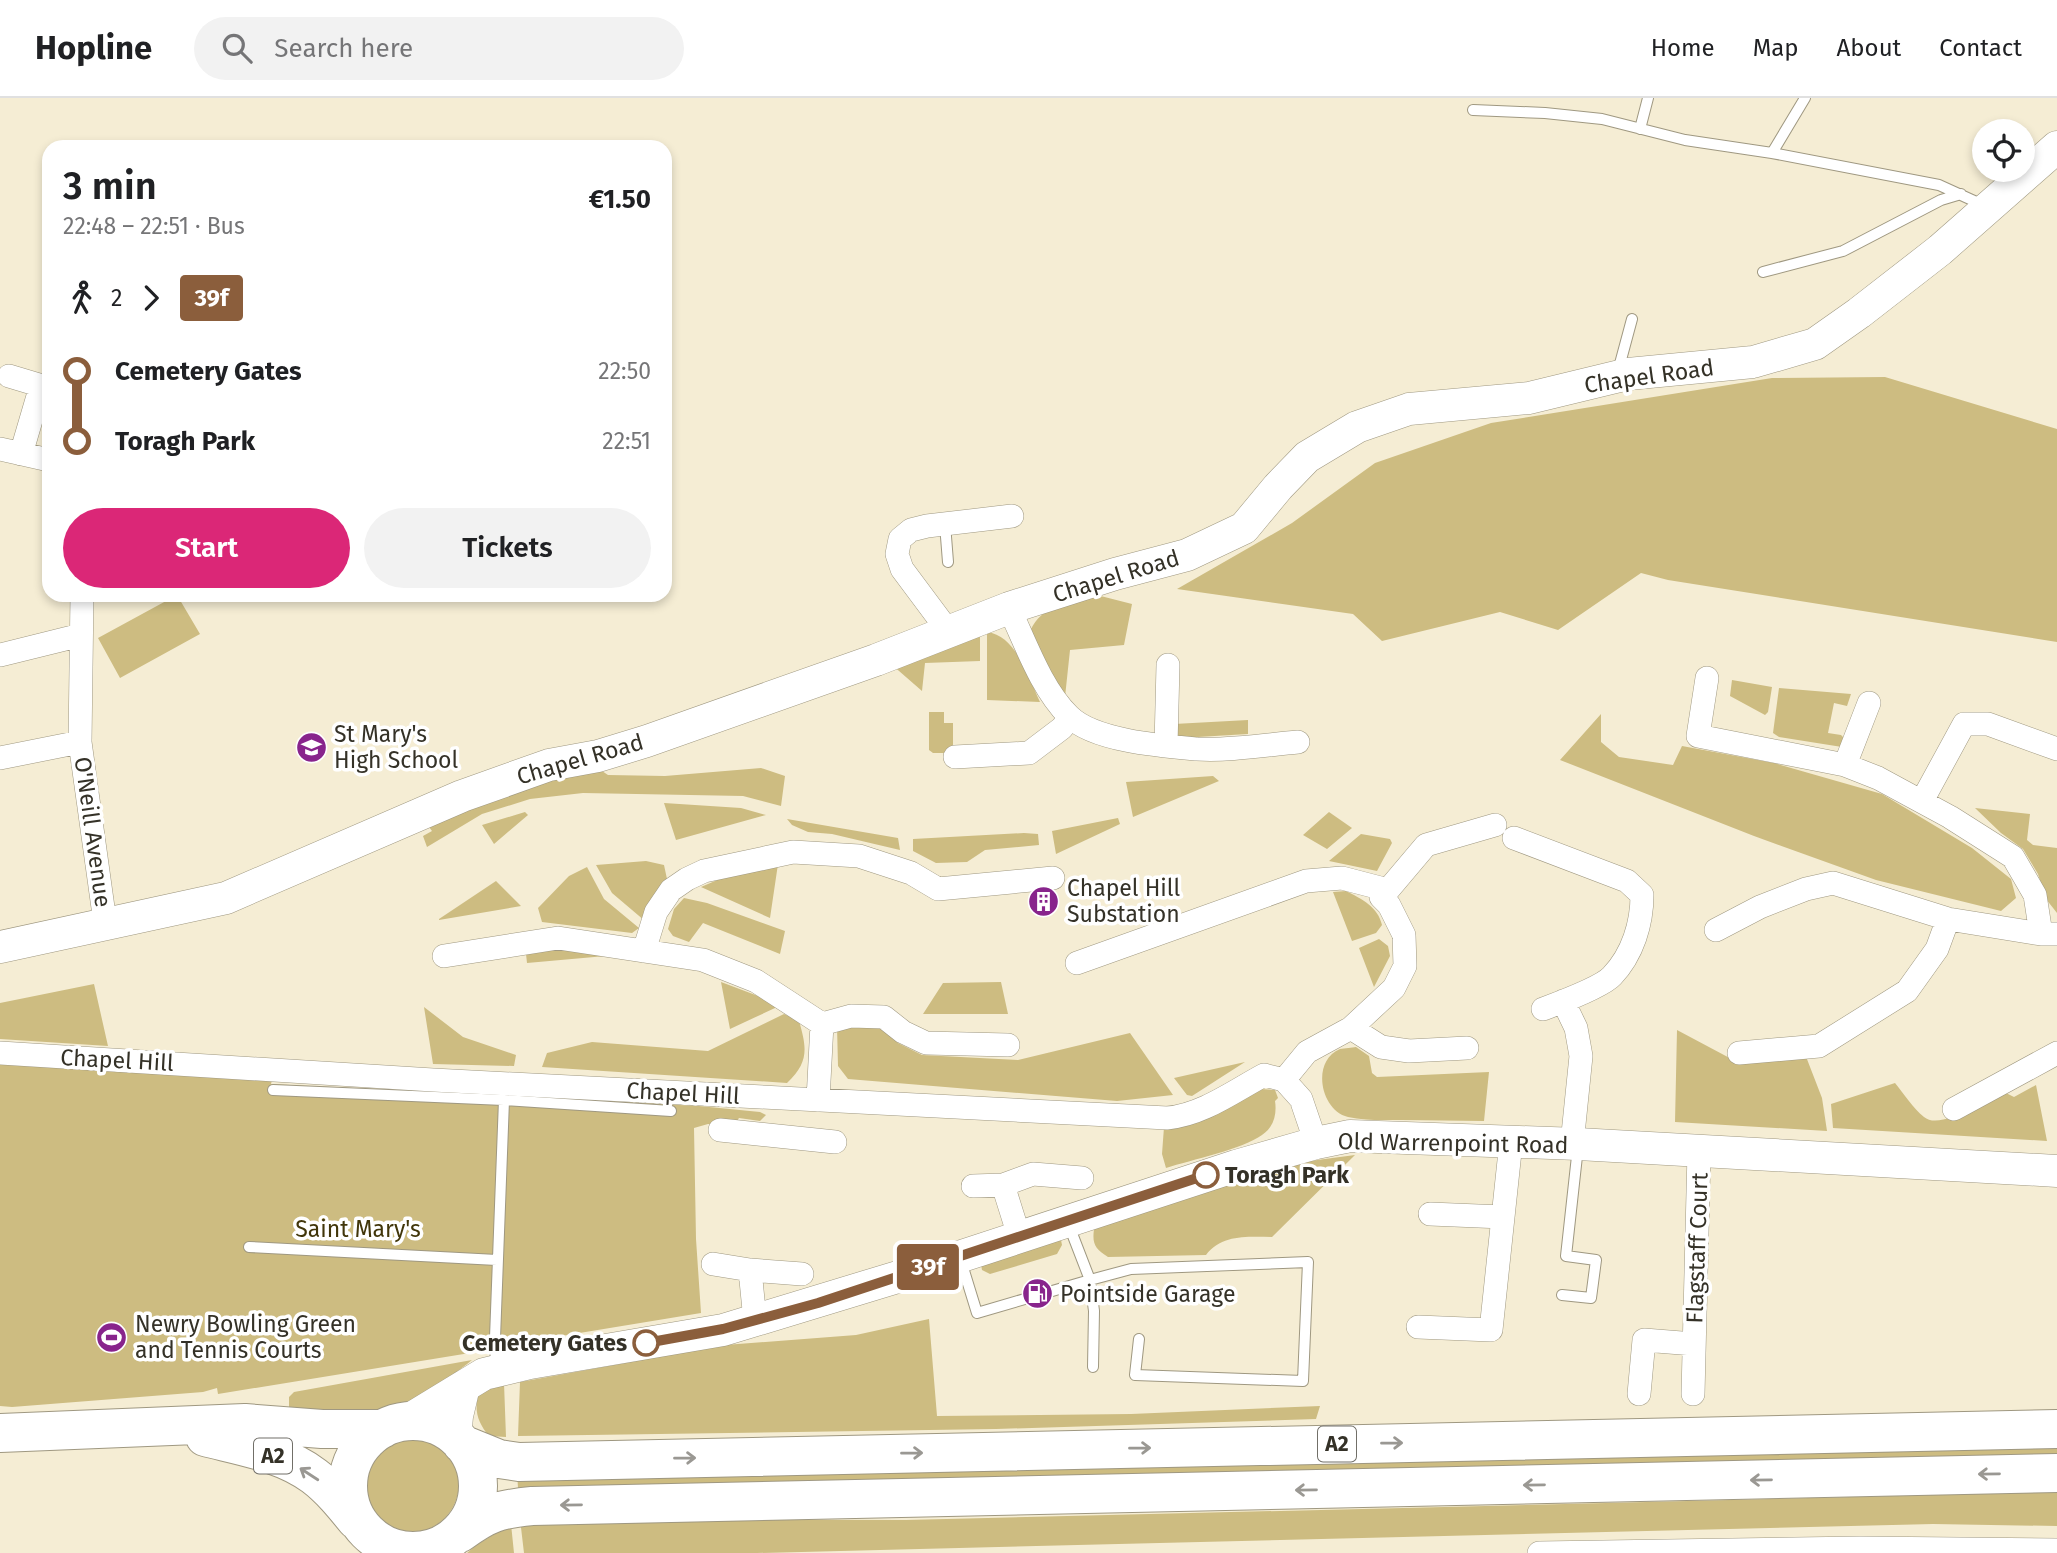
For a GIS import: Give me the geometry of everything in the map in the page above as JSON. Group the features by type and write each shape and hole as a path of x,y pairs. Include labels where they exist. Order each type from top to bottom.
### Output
{"highway":[{"name":"A2","path":"0,1433 245,1423 322,1429 423,1424 499,1459 519,1462 2057,1429"},
{"path":"370,1537 346,1485 349,1468 355,1452 367,1438 392,1426"},
{"name":"A2","path":"169,1428 281,1458 312,1474 336,1495 370,1537 409,1550 427,1550 449,1543 478,1519 502,1508 532,1506 2057,1473"},
{"path":"449,1543 470,1519 477,1502 479,1486 474,1465 459,1442"}],"street":[{"name":"Chapel Road","path":"0,947 105,922 226,898 462,796 549,765 598,756 647,741 1009,608 1115,574 1187,555 1244,528 1307,457 1357,427 1409,409 1529,398 1616,377 1753,362 1815,344 1859,313 1989,208 2057,147"},
{"path":"9,376 42,386"},
{"path":"42,393 11,451 42,458"},
{"path":"948,632 916,584 902,569 897,554 901,539 911,530 1012,516"},
{"name":"O'Neill Avenue","path":"82,602 80,742 100,868 105,922"},
{"path":"1009,608 1048,687 1070,717 1093,731 1139,742 1198,749 1298,742"},
{"path":"0,655 81,635"},
{"path":"1166,744 1168,665"},
{"path":"1706,678 1698,736 1845,765 1878,778 1922,801 2013,857 2035,895 2049,934 1948,919 1833,883 1806,889 1760,907 1716,930"},
{"path":"1845,765 1869,703"},
{"path":"954,757 1029,753 1062,728 1070,717"},
{"path":"1922,801 1964,724 1988,724 2057,749"},
{"name":"O'Neill Avenue","path":"0,758 80,742"},
{"path":"1316,1143 1301,1099 1284,1080 1307,1052 1351,1028 1394,988 1405,966 1404,935 1389,905 1381,897 1426,845 1505,832 1627,881 1642,895 1642,916 1630,950 1611,977 1553,1005 1576,1028 1581,1056 1573,1134 1578,1144"},
{"path":"644,951 656,912 671,890 704,872 793,852 859,856 911,873 938,889 1053,878"},
{"path":"1077,963 1307,881 1342,878 1388,890"},
{"path":"1739,1053 1819,1046 1907,991 1937,948 1948,919"},
{"path":"444,956 558,938 703,960 756,981 822,1024 851,1016 884,1017 903,1032 926,1043 1008,1045"},
{"path":"818,1100 822,1024"},
{"path":"1351,1028 1381,1047 1409,1051 1467,1048"},
{"name":"Chapel Hill","path":"0,1053 781,1099 1167,1118 1202,1109 1264,1075 1284,1080"},
{"path":"1954,1109 2057,1053"},
{"path":"776,1136 781,1099"},
{"name":"Chapel Hill","path":"720,1130 835,1142"},
{"name":"Old Warrenpoint Road","path":"392,1426 484,1374 723,1329 960,1256 1184,1182 1316,1143 1350,1136 1578,1144 2057,1171"},
{"path":"1418,1327 1491,1330 1511,1142"},
{"name":"Flagstaff Court","path":"1693,1394 1699,1152"},
{"path":"973,1186 1003,1185 1033,1174 1082,1178"},
{"path":"1003,1185 1019,1237"},
{"path":"1430,1214 1503,1217"},
{"path":"713,1264 802,1274"},
{"path":"750,1270 755,1320"},
{"name":"Flagstaff Court","path":"1639,1394 1644,1340 1694,1344"},
{"path":"459,1442 457,1416 464,1386"},
{"path":"1539,1553 2057,1550"}],"lane":[{"path":"1640,129 1648,98"},
{"path":"1772,153 1805,98"},
{"path":"1473,110 1602,119 1685,140 1772,153 1939,185 1989,208"},
{"path":"1763,272 1843,251 1941,200 1961,194"},
{"path":"1616,377 1632,319"},
{"path":"945,524 948,562"},
{"path":"273,1090 503,1100 671,1111"},
{"path":"496,1371 503,1100"},
{"path":"1562,1295 1591,1298 1596,1260 1566,1256 1578,1144"},
{"path":"1067,1220 1090,1280 1094,1311 1093,1367"},
{"path":"249,1247 497,1260"},
{"path":"960,1256 977,1313 1131,1269 1308,1262 1303,1381 1135,1375 1139,1339"}],"green space":[{"path":"1885,377 2057,429 2057,642 1668,580 1641,573 1558,630 1500,612 1382,641 1353,614 1177,589 1292,523 1375,463 1491,423 1772,378"},
{"path":"1085,592 1132,604 1124,645 1070,650 1065,697 1031,629 1047,611"},
{"path":"164,602 181,602 200,634 120,678 98,638"},
{"path":"980,632 980,661 925,663 922,691 891,664"},
{"path":"987,632 997,635 1014,649 1040,702 987,700"},
{"path":"1732,680 1772,687 1768,712 1765,715 1730,696"},
{"path":"1779,688 1851,694 1847,706 1834,703 1828,733 1841,735 1846,740 1842,747 1779,737 1773,733"},
{"path":"929,712 944,712 944,723 953,723 953,753 933,753 929,750"},
{"path":"1601,714 1601,742 1619,757 1673,765 1682,746 1774,763 1882,794 1972,848 2011,879 2016,898 2001,911 1876,880 1754,836 1560,760"},
{"path":"1248,720 1248,734 1181,738 1174,731 1174,724"},
{"path":"596,767 608,775 665,776 761,768 785,776 781,806 743,796 583,793 530,799 482,814 427,847 423,836 432,831 426,823 475,802"},
{"path":"1213,776 1219,781 1133,817 1126,782"},
{"path":"664,803 741,808 766,815 676,840"},
{"path":"1975,808 2030,814 2027,840 2033,845 2057,848 2057,913 2046,899 2038,874 2023,849 2001,833"},
{"path":"525,812 528,815 494,844 482,825"},
{"path":"1329,812 1352,828 1327,849 1303,835"},
{"path":"1118,818 1120,824 1056,854 1052,831"},
{"path":"787,819 898,838 900,850 832,834 808,832 792,825"},
{"path":"1038,834 1039,845 985,850 967,862 936,863 913,851 913,839"},
{"path":"1361,834 1390,839 1392,843 1377,871 1329,861"},
{"path":"646,861 664,865 667,879 645,921 612,893 596,865"},
{"path":"778,864 770,918 701,887 729,875"},
{"path":"587,867 604,899 639,928 632,933 542,922 538,908 569,876"},
{"path":"496,881 521,906 439,920 439,919"},
{"path":"1346,891 1377,913 1382,925 1376,933 1352,941 1333,892"},
{"path":"684,898 707,903 785,931 780,954 703,923 689,942 673,936 668,929 674,909"},
{"path":"1379,939 1388,946 1390,956 1374,987 1359,948"},
{"path":"559,944 628,954 527,963 526,954"},
{"path":"721,982 774,1002 775,1008 730,1029"},
{"path":"1001,982 1008,1014 923,1014 943,983"},
{"path":"94,984 108,1046 0,1039 0,1003"},
{"path":"424,1007 463,1037 516,1055 514,1066 433,1064"},
{"path":"784,1014 799,1021 805,1047 803,1061 787,1083 542,1067 547,1053 592,1042 708,1051"},
{"path":"881,1024 898,1043 922,1055 1018,1060 1130,1033 1173,1095 1117,1101 848,1079 838,1066 837,1026"},
{"path":"1677,1030 1739,1063 1805,1054 1822,1098 1827,1131 1675,1122"},
{"path":"1356,1047 1369,1056 1372,1073 1377,1077 1489,1072 1484,1121 1368,1120 1338,1113 1326,1096 1322,1074 1331,1055 1340,1049"},
{"path":"1245,1062 1192,1096 1187,1095 1174,1078"},
{"name":"Saint Mary's","path":"0,1063 272,1080 271,1084 699,1106 760,1112 766,1115 760,1121 739,1118 735,1124 708,1124 694,1128 696,1239 701,1313 507,1345 503,1340 495,1338 483,1343 476,1352 218,1394 217,1388 203,1392 12,1407 0,1406"},
{"path":"1895,1083 1916,1109 1931,1120 1952,1117 2004,1092 2014,1097 2036,1085 2047,1141 1833,1128 1831,1104"},
{"path":"1261,1089 1275,1090 1278,1098 1275,1101 1274,1120 1266,1132 1242,1145 1166,1168 1162,1154 1164,1127"},
{"path":"1355,1155 1272,1237 1228,1240 1212,1248 1206,1255 1108,1257 1097,1249 1094,1242 1094,1229 1272,1166"},
{"path":"1061,1240 1062,1245 1057,1254 990,1274 982,1270 981,1265"},
{"path":"929,1319 937,1416 1131,1414 1320,1406 1316,1419 996,1429 518,1436 520,1382 725,1345 856,1335"},
{"path":"472,1360 424,1395 384,1413 351,1415 289,1411 289,1397 294,1392"},
{"path":"504,1383 506,1437 489,1436 477,1415 478,1397 480,1391"},
{"path":"409,1433 437,1441 451,1455 459,1483 451,1511 437,1525 409,1533 381,1525 367,1511 359,1483 367,1455 381,1441"},
{"path":"2057,1441 2057,1459 518,1488 517,1471"},
{"path":"2057,1492 2057,1526 1933,1524 757,1553 524,1553 520,1519 906,1520"},
{"path":"511,1524 514,1553 467,1553 475,1546"}],"bus line":[{"name":"39f","path":"646,1343 723,1329 818,1303 1206,1175"}],"place":[{"name":"St Mary's High School","path":"311,747"},
{"name":"Chapel Hill Substation","path":"1044,901"},
{"name":"Toragh Park","path":"1206,1175"},
{"name":"Pointside Garage","path":"1037,1294"},
{"name":"Newry Bowling Green and Tennis Courts","path":"112,1337"},
{"name":"Cemetery Gates","path":"646,1343"}]}
